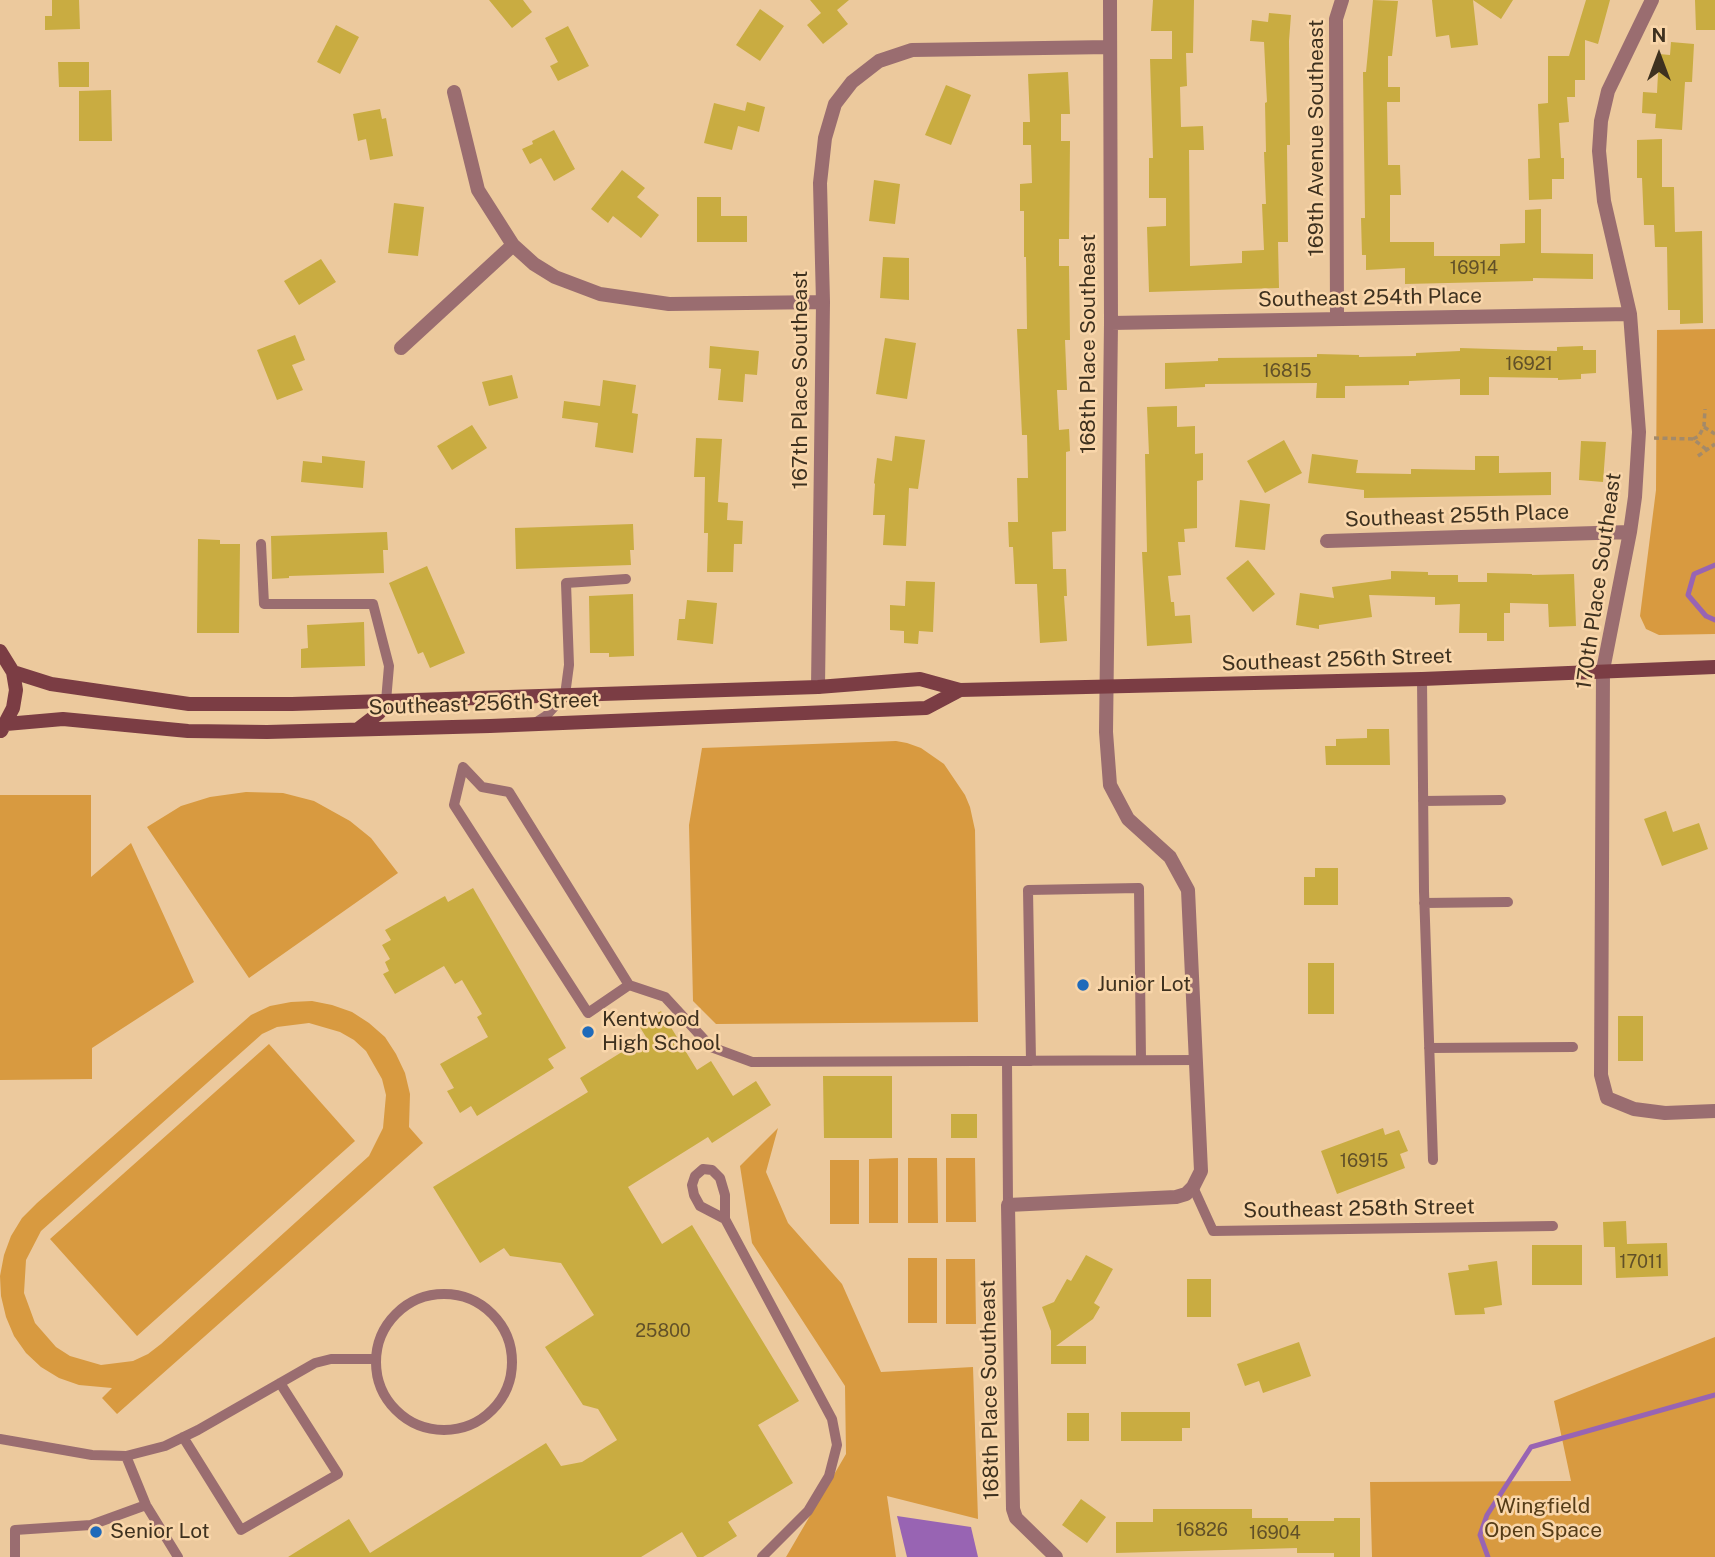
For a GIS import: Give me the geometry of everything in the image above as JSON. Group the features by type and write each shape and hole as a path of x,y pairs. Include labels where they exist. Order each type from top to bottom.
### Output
{"main road":[{"path":"0,651 13,672 16,690 13,708 3,728"},
{"name":"Southeast 256th Street","path":"13,672 63,687 189,704 386,701 818,687 920,680 960,690 1422,680 1715,667"},
{"name":"Southeast 256th Street","path":"3,728 63,719 188,730 533,724 926,708 960,690"},
{"path":"358,729 379,713 386,701"}],"street":[{"name":"168th Place Southeast","path":"1110,0 1111,323 1106,732 1110,785 1128,819 1170,857 1188,890 1201,1171 1193,1187"},
{"name":"169th Avenue Southeast","path":"1337,319 1336,19 1342,0"},
{"name":"170th Place Southeast","path":"1652,0 1608,91 1601,121 1599,151 1604,201 1630,314 1636,367 1638,437 1630,532 1603,670 1601,1075 1607,1098 1634,1109 1665,1113 1715,1111"},
{"name":"167th Place Southeast","path":"818,687 823,302 820,183 825,138 835,104 852,82 879,61 912,50 1110,47"},
{"path":"454,92 478,190 513,245 534,264 555,276 600,294 669,304 823,302"},
{"path":"401,348 513,245"},
{"name":"Southeast 254th Place","path":"1111,323 1630,314"},
{"name":"Southeast 255th Place","path":"1327,541 1630,532"},
{"path":"1008,1205 1176,1197 1186,1194 1193,1187"},
{"name":"168th Place Southeast","path":"1008,1205 1013,1509 1016,1518 1056,1557"}],"lane":[{"path":"261,544 264,604 373,604 388,666 386,701"},
{"path":"533,724 546,716 565,695 569,665 566,583 626,579"},
{"path":"1422,680 1424,902 1433,1160"},
{"path":"629,985 588,1013 454,805 463,767 482,787 509,792 629,985 665,997 711,1047 752,1062 1197,1059"},
{"path":"1423,801 1501,800"},
{"path":"1031,1061 1028,890 1139,888 1141,1060"},
{"path":"1424,902 1508,902"},
{"path":"1429,1048 1573,1047"},
{"path":"1007,1061 1008,1205"},
{"path":"725,1219 700,1206 694,1195 692,1185 695,1176 702,1169 712,1170 720,1178 725,1195 725,1219 832,1419 837,1445 829,1476 808,1511 762,1557"},
{"name":"Southeast 258th Street","path":"1193,1187 1213,1231 1553,1226"},
{"path":"441,1293 469,1298 490,1310 505,1330 513,1353 509,1387 496,1408 471,1426 448,1431 433,1431 410,1423 391,1408 377,1383 374,1359 382,1330 397,1311 417,1298 441,1293"},
{"path":"0,1439 92,1455 126,1456 165,1446 314,1363 331,1359 374,1359"},
{"path":"183,1437 241,1530 338,1474 280,1383"},
{"path":"126,1456 146,1505 178,1557"},
{"path":"15,1557 15,1530 91,1525 146,1505"}],"path":[{"path":"1638,437 1693,439 1699,436 1703,427 1705,409"},
{"path":"1703,427 1715,434"},
{"path":"1693,439 1707,450"},
{"path":"1698,456 1715,444"}],"green space":[{"path":"1715,329 1715,634 1659,635 1646,629 1640,616 1656,490 1657,330"},
{"path":"896,741 921,748 944,764 970,807 975,830 978,1022 716,1024 693,1001 689,825 702,748"},
{"path":"246,792 283,793 314,801 350,821 371,838 398,873 249,978 147,827 181,806 210,797"},
{"path":"0,795 91,795 91,877 131,843 194,982 92,1048 92,1079 0,1080"},
{"path":"312,1001 352,1012 385,1037 405,1073 410,1094 409,1127 423,1143 117,1414 102,1398 112,1388 79,1385 59,1378 41,1367 26,1353 14,1336 1,1296 0,1276 11,1236 22,1218 37,1203 251,1015 270,1006","holes":["309,1023 340,1032 366,1051 382,1079 386,1095 383,1128 369,1156 148,1354 133,1361 101,1365 70,1356 56,1347 35,1323 24,1293 26,1260 41,1231 262,1034 277,1027"]},
{"path":"269,1044 355,1141 137,1336 50,1239"},
{"path":"778,1128 766,1172 788,1223 842,1284 881,1372 973,1367 978,1519 887,1496 896,1557 786,1557 846,1454 845,1386 752,1243 740,1166"},
{"path":"898,1158 898,1223 869,1223 869,1159"},
{"path":"908,1158 937,1158 938,1223 908,1223"},
{"path":"946,1158 975,1158 976,1222 946,1222"},
{"path":"830,1160 859,1160 859,1224 830,1224"},
{"path":"908,1258 937,1258 937,1323 908,1323"},
{"path":"946,1259 975,1259 976,1324 946,1324"},
{"name":"Wingfield Open Space","path":"1715,1337 1715,1557 1372,1557 1370,1482 1571,1481 1554,1401"}],"shaded area":[{"path":"897,1516 971,1527 978,1557 907,1557"}],"building":[{"path":"52,0 79,0 80,29 45,30 45,16 52,16"},
{"path":"489,0 523,0 532,12 512,28"},
{"path":"810,0 849,0 837,10 848,24 823,44 807,25 821,13"},
{"path":"1153,0 1194,0 1193,53 1186,53 1187,86 1180,87 1181,127 1203,126 1204,150 1189,150 1190,266 1242,263 1242,251 1264,250 1262,204 1266,204 1264,152 1267,102 1264,42 1250,41 1252,20 1268,22 1269,13 1291,15 1290,145 1287,145 1288,242 1278,242 1279,288 1149,292 1147,227 1166,226 1166,198 1149,198 1149,158 1153,158 1150,59 1172,59 1172,31 1151,31"},
{"path":"1373,0 1398,1 1392,56 1388,56 1388,87 1400,87 1400,102 1387,102 1388,165 1400,165 1401,195 1390,195 1390,242 1434,242 1434,256 1500,256 1500,244 1525,243 1525,210 1541,209 1541,253 1593,254 1593,279 1533,278 1533,281 1405,284 1405,268 1366,270 1366,255 1362,255 1361,218 1365,218 1363,72 1366,72"},
{"path":"1432,0 1473,0 1478,45 1451,48 1449,35 1436,37"},
{"path":"1473,0 1513,0 1501,19"},
{"path":"1586,0 1610,0 1598,44 1585,40 1585,80 1575,80 1575,97 1567,97 1569,122 1559,123 1564,179 1552,179 1552,199 1529,200 1528,159 1540,158 1538,104 1548,103 1548,56 1569,56"},
{"path":"1695,0 1715,0 1715,30 1696,30"},
{"path":"760,9 784,26 760,61 736,45"},
{"path":"336,25 359,37 340,74 317,62"},
{"path":"568,26 589,66 558,81 550,66 558,62 545,38"},
{"path":"1671,42 1694,44 1692,82 1685,82 1682,130 1655,128 1656,114 1642,113 1643,92 1657,93 1659,54 1670,55"},
{"path":"58,62 89,62 89,87 59,87"},
{"path":"1068,72 1070,114 1061,114 1061,141 1070,141 1069,239 1059,239 1059,266 1069,266 1070,340 1065,340 1067,390 1057,390 1059,430 1069,429 1070,451 1066,452 1066,531 1052,532 1053,569 1066,569 1067,596 1064,596 1067,641 1040,643 1037,584 1015,584 1013,547 1009,547 1008,522 1018,522 1017,478 1028,478 1027,435 1022,435 1017,329 1027,329 1024,211 1020,211 1020,184 1032,183 1031,145 1023,145 1023,122 1030,122 1028,74"},
{"path":"946,85 971,95 951,145 925,135"},
{"path":"111,90 112,141 79,141 79,91"},
{"path":"747,102 765,107 759,132 738,126 732,150 704,143 714,103 745,111"},
{"path":"380,109 382,119 386,118 393,156 370,160 366,139 358,141 353,114"},
{"path":"554,130 575,169 554,181 541,158 530,164 522,149"},
{"path":"1662,139 1662,187 1674,187 1675,232 1702,231 1703,323 1680,324 1680,310 1668,310 1667,247 1655,247 1654,225 1644,225 1642,178 1637,178 1637,140"},
{"path":"622,170 645,188 637,197 659,215 641,238 613,216 608,223 591,209"},
{"path":"874,180 900,184 895,224 869,221"},
{"path":"697,197 721,197 721,216 747,216 747,242 697,242"},
{"path":"394,203 424,207 418,256 388,253"},
{"path":"883,257 909,258 909,300 880,298"},
{"path":"321,259 336,282 299,305 284,281"},
{"path":"295,335 305,360 292,365 303,390 277,400 257,350"},
{"path":"885,338 916,343 907,399 876,394"},
{"path":"710,346 759,351 757,375 745,374 743,402 718,400 721,369 709,368"},
{"path":"1583,346 1583,350 1596,350 1596,373 1581,374 1581,379 1558,380 1489,377 1489,395 1460,395 1460,379 1409,381 1409,385 1345,386 1345,398 1316,398 1317,383 1205,384 1205,387 1165,389 1165,363 1218,361 1218,358 1317,357 1317,354 1359,357 1416,356 1416,353 1460,351 1460,348 1557,351 1557,347"},
{"path":"512,375 518,398 489,406 482,382"},
{"path":"603,380 636,385 632,413 638,414 633,453 595,447 598,423 562,418 564,401 600,406"},
{"path":"1177,406 1177,427 1195,426 1195,454 1203,453 1203,480 1197,481 1197,528 1184,529 1185,542 1178,542 1181,575 1168,576 1175,616 1190,615 1192,643 1147,646 1142,552 1147,552 1147,407"},
{"path":"472,425 487,448 452,470 437,446"},
{"path":"895,436 925,440 918,489 909,488 906,546 883,545 885,515 873,515 877,458 892,461"},
{"path":"696,438 722,439 718,502 728,503 727,520 743,521 742,544 734,544 733,572 707,572 708,533 704,533 705,477 694,477"},
{"path":"1284,440 1302,473 1265,493 1247,461"},
{"path":"1581,441 1606,442 1603,482 1579,480"},
{"path":"1312,454 1358,460 1356,473 1411,474 1411,469 1475,470 1475,456 1499,456 1499,473 1551,472 1551,495 1364,498 1364,490 1308,483"},
{"path":"322,456 365,461 363,488 301,482 303,461 322,463"},
{"path":"1240,500 1270,504 1265,550 1235,547"},
{"path":"633,524 634,550 630,550 631,565 516,569 515,528"},
{"path":"387,532 388,550 383,550 384,573 272,579 271,536"},
{"path":"198,539 220,540 220,544 240,544 239,633 197,633"},
{"path":"1248,560 1275,594 1253,612 1226,578"},
{"path":"427,566 465,653 430,668 423,652 418,654 389,583"},
{"path":"1391,571 1458,575 1458,582 1487,582 1487,573 1574,574 1576,626 1549,627 1548,604 1510,603 1510,613 1504,613 1504,641 1487,641 1487,633 1459,633 1460,604 1435,605 1435,597 1369,595 1372,617 1319,625 1319,629 1296,625 1300,593 1334,598 1332,587 1391,579"},
{"path":"906,581 935,582 933,632 919,631 918,644 904,643 904,631 890,630 890,605 905,606"},
{"path":"633,594 634,656 609,657 609,653 590,653 589,596"},
{"path":"687,600 717,603 713,644 677,640 679,619 685,619"},
{"path":"364,622 365,666 301,668 301,649 308,648 307,625"},
{"path":"1367,729 1389,729 1390,765 1326,765 1325,746 1336,746 1336,739 1367,738"},
{"path":"1666,811 1673,832 1699,823 1708,849 1662,866 1644,819"},
{"path":"1315,868 1338,868 1338,905 1304,905 1304,877 1315,877"},
{"path":"473,888 566,1048 548,1059 554,1068 477,1116 471,1106 460,1113 447,1091 454,1088 440,1064 488,1037 477,1017 482,1014 462,980 455,984 444,966 395,994 383,974 389,971 385,962 390,959 382,945 391,940 385,930 445,896 448,902"},
{"path":"1308,963 1334,963 1334,1014 1308,1014"},
{"path":"661,1011 697,1070 711,1061 733,1096 756,1081 771,1105 712,1143 708,1137 628,1187 662,1244 692,1225 799,1401 758,1425 793,1483 728,1522 737,1536 703,1557 697,1557 682,1532 641,1557 288,1557 349,1519 370,1553 546,1443 561,1466 582,1462 617,1440 598,1409 583,1405 545,1347 594,1315 561,1263 510,1256 504,1248 480,1263 433,1187 588,1092 580,1078 646,1037 638,1024"},
{"path":"1618,1016 1643,1016 1643,1061 1618,1061"},
{"path":"823,1076 892,1076 892,1138 824,1138"},
{"path":"951,1114 977,1114 977,1138 951,1138"},
{"path":"1383,1128 1385,1135 1399,1130 1408,1151 1400,1154 1405,1168 1337,1194 1321,1151"},
{"path":"1626,1221 1627,1244 1667,1243 1668,1276 1616,1278 1615,1247 1604,1247 1603,1222"},
{"path":"1532,1245 1582,1245 1582,1285 1532,1285"},
{"path":"1086,1255 1113,1269 1094,1303 1100,1307 1093,1319 1056,1346 1086,1346 1086,1364 1051,1364 1051,1331 1042,1307 1054,1302 1067,1279 1071,1281"},
{"path":"1497,1261 1502,1305 1484,1308 1485,1314 1455,1315 1448,1273 1469,1270 1468,1265"},
{"path":"1187,1279 1211,1279 1211,1317 1187,1317"},
{"path":"1299,1342 1311,1376 1263,1393 1259,1381 1245,1386 1237,1364"},
{"path":"1121,1412 1190,1412 1190,1428 1182,1428 1182,1441 1121,1441"},
{"path":"1067,1413 1089,1413 1089,1441 1067,1441"},
{"path":"1081,1499 1106,1517 1087,1543 1062,1525"},
{"path":"1153,1509 1252,1509 1252,1518 1288,1518 1288,1521 1360,1518 1360,1557 1334,1557 1334,1553 1297,1553 1297,1548 1116,1553 1116,1522 1153,1522"}],"waterway":[{"path":"1715,565 1694,574 1688,595 1706,616 1715,620"},
{"path":"1488,1557 1480,1535 1487,1515 1531,1447 1715,1395"}],"place":[{"name":"Junior Lot","path":"1083,985"},
{"name":"Kentwood High School","path":"588,1032"},
{"name":"Senior Lot","path":"96,1532"}]}
